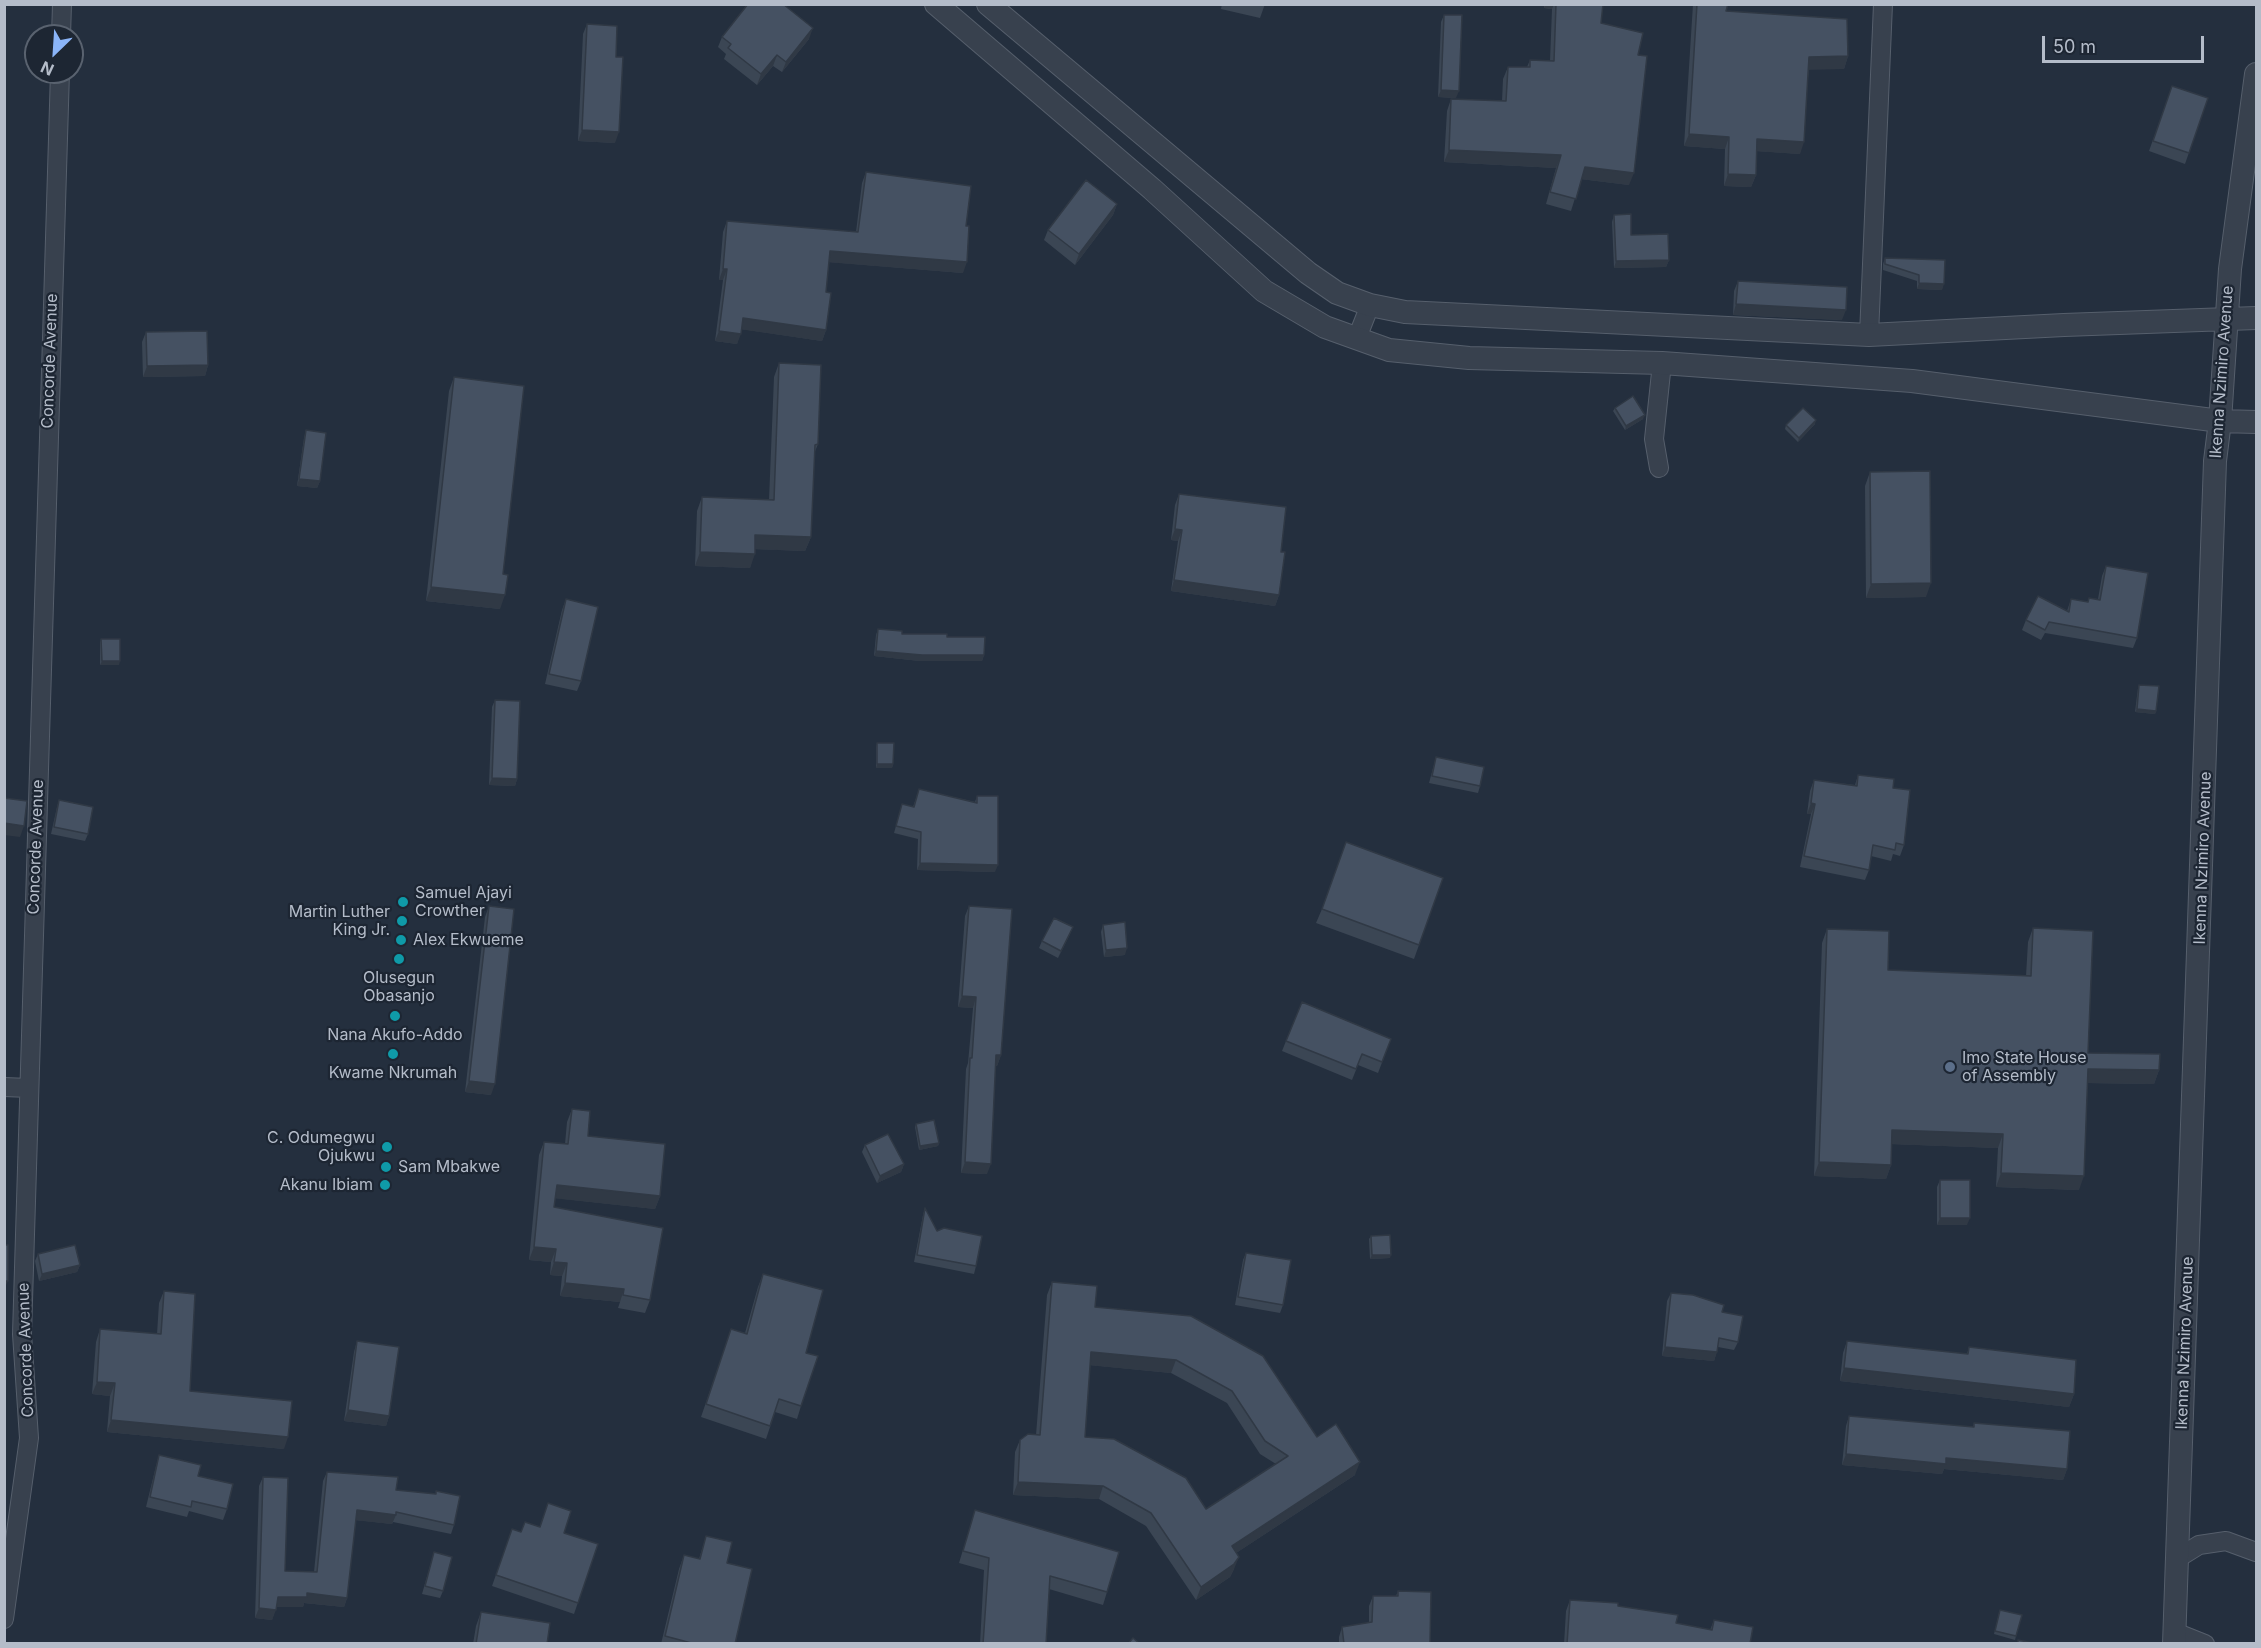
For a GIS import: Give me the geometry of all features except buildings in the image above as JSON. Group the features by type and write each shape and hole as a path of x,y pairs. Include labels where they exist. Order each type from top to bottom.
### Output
{"street":[{"path":"61,24 62,4"},
{"path":"936,4 1152,189 1264,291 1325,327 1389,350 1469,358 1662,363 1912,381 2220,421 2256,422"},
{"path":"988,4 1308,273 1337,293 1370,305 1405,312 1869,335 2256,318"},
{"path":"1869,335 1883,4"},
{"name":"Ikenna Nzimiro Avenue","path":"2174,1638 2215,461 2220,421 2226,318 2256,74"},
{"name":"Concorde Avenue","path":"4,1619 29,1438 13,1331 29,1088 60,84"},
{"path":"1357,338 1370,305"},
{"path":"1659,468 1654,439 1662,363"},
{"path":"4,1088 29,1088"},
{"path":"2178,1558 2199,1545 2226,1541 2256,1552"},
{"path":"2174,1638 2205,1644"}],"place":[{"name":"Samuel Ajayi Crowther","path":"403,902"},
{"name":"Martin Luther King Jr.","path":"402,921"},
{"name":"Alex Ekwueme","path":"401,940"},
{"name":"Olusegun Obasanjo","path":"399,959"},
{"name":"Nana Akufo-Addo","path":"395,1016"},
{"name":"Kwame Nkrumah","path":"393,1054"},
{"name":"Imo State House of Assembly","path":"1950,1067"},
{"name":"C. Odumegwu Ojukwu","path":"387,1147"},
{"name":"Sam Mbakwe","path":"386,1167"},
{"name":"Akanu Ibiam","path":"385,1185"}]}
